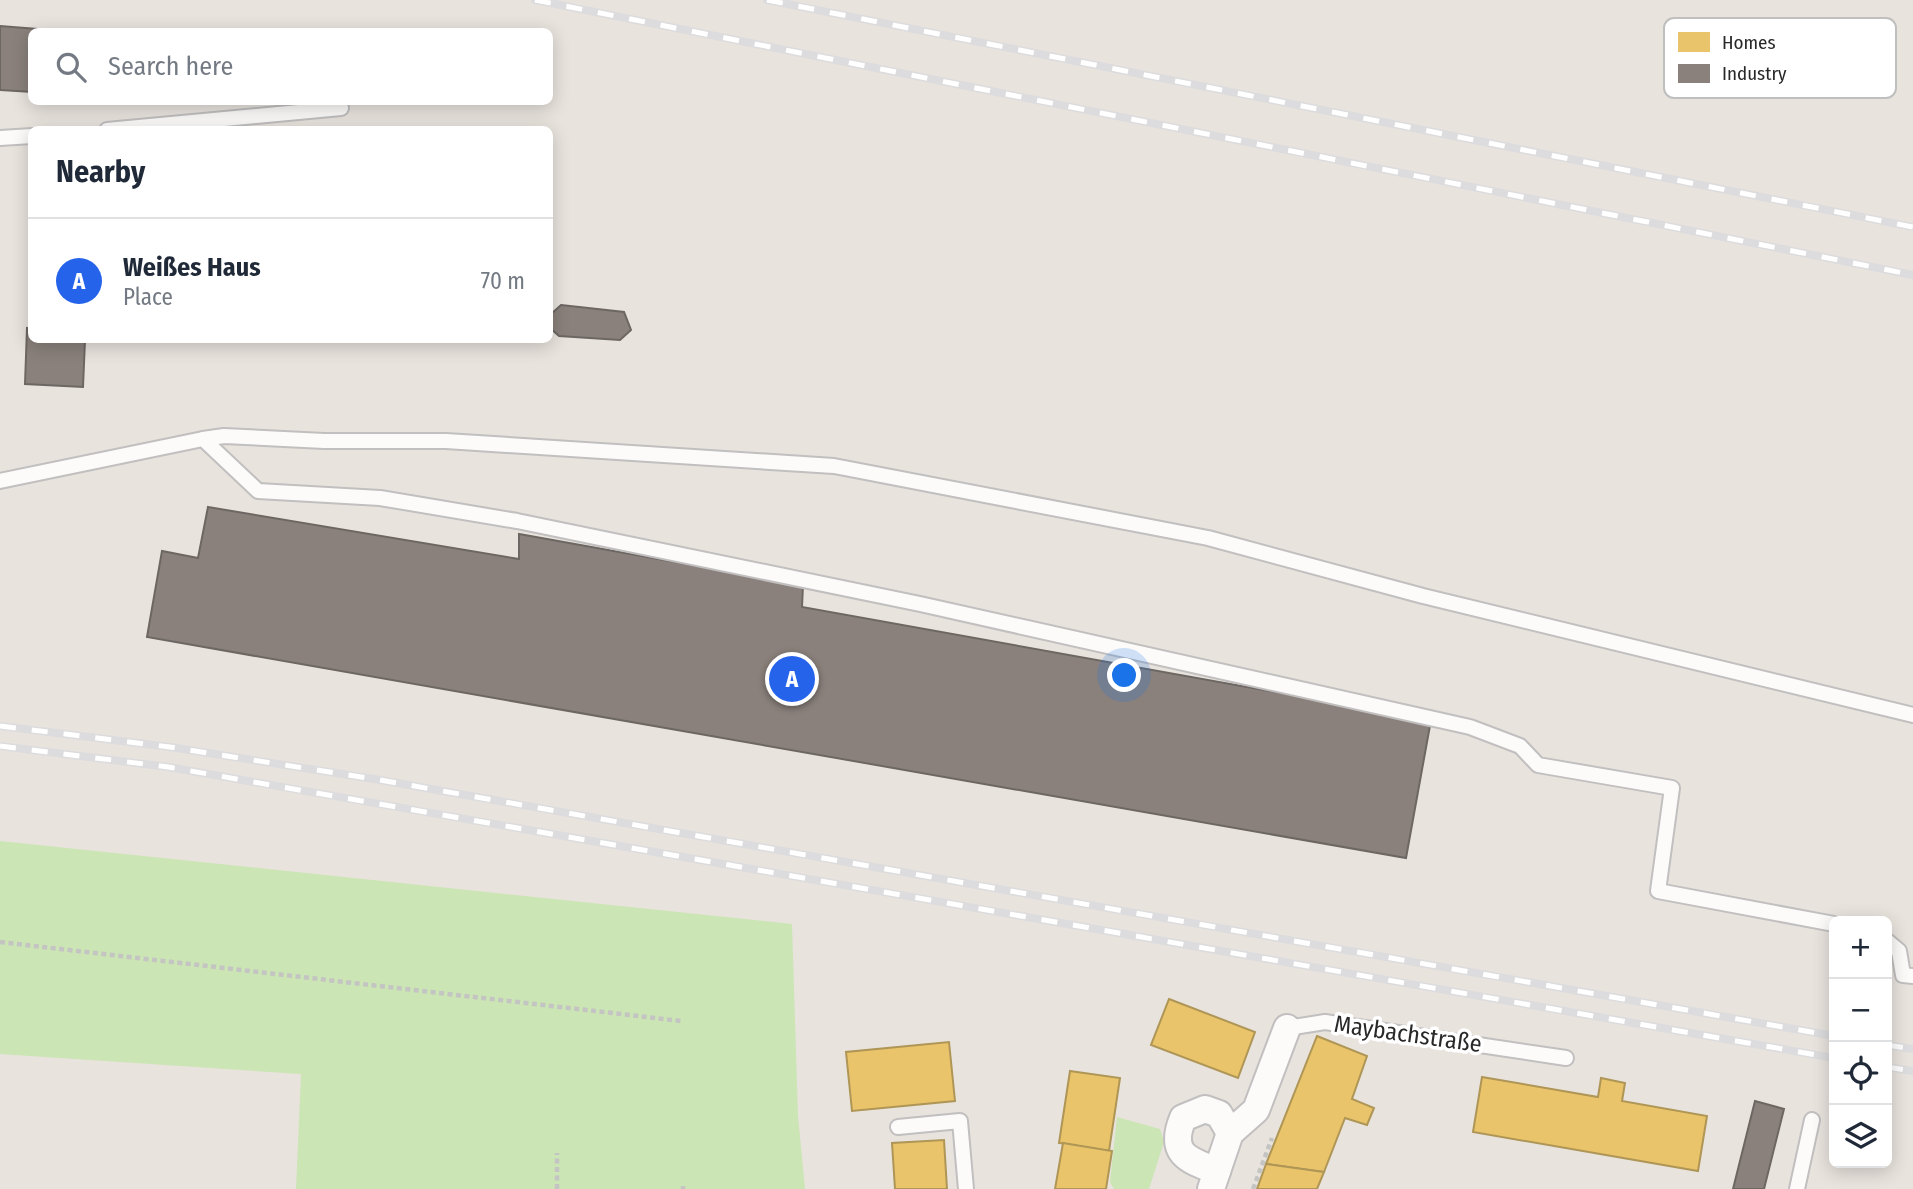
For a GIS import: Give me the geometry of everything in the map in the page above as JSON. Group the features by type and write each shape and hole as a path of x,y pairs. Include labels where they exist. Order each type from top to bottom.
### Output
{"street":[{"name":"Maybachstraße","path":"1230,1133 1219,1114 1205,1109 1183,1118 1177,1133 1180,1150 1187,1160 1214,1180 1230,1133 1256,1110 1287,1028"}],"lane":[{"path":"150,126 341,108"},
{"path":"0,138 28,136"},
{"path":"0,481 224,436 324,442 446,442 834,466 1208,538 1423,596 1913,715"},
{"path":"203,439 258,491 380,498 517,521 920,604 1470,727 1520,746 1538,765 1672,788 1658,891 1829,923"},
{"path":"1892,945 1899,951 1903,975 1913,976"},
{"name":"Maybachstraße","path":"1287,1028 1325,1022 1566,1058"},
{"path":"1797,1189 1812,1119"},
{"path":"898,1127 960,1121 966,1189"}],"path":[{"path":"0,942 681,1021"},
{"path":"557,1153 557,1189"}],"green space":[{"path":"0,841 792,924 798,1116 805,1189 296,1189 301,1074 0,1054"},
{"path":"1117,1117 1160,1129 1164,1142 1149,1189 1114,1189 1110,1182"}],"building: Homes":[{"path":"1169,999 1255,1032 1238,1078 1151,1045"},
{"path":"1317,1036 1367,1056 1352,1099 1374,1108 1367,1125 1345,1118 1324,1172 1266,1164"},
{"path":"949,1042 955,1101 852,1111 846,1052"},
{"path":"1070,1071 1120,1078 1109,1151 1059,1143"},
{"path":"1482,1077 1598,1097 1601,1078 1625,1083 1622,1101 1707,1116 1698,1171 1473,1132"},
{"path":"944,1140 947,1189 895,1189 892,1143"},
{"path":"1063,1143 1112,1151 1106,1189 1055,1189"},
{"path":"1266,1164 1324,1172 1317,1189 1257,1189"}],"building: Industry":[{"path":"0,26 28,28 28,92 0,90"},
{"path":"561,305 624,312 631,330 620,340 559,336 553,331 553,312"},
{"path":"27,328 28,343 85,343 83,387 25,384"},
{"path":"208,507 519,559 519,534 803,585 802,607 1431,720 1406,858 147,637 162,551 198,558"},
{"path":"1755,1101 1784,1109 1764,1189 1733,1189"}],"railway":[{"path":"535,0 1913,275"},
{"path":"767,0 1913,227"},
{"path":"0,726 170,747 380,780 1829,1035"},
{"path":"0,746 168,767 1829,1057"},
{"path":"1892,1046 1913,1049"},
{"path":"1892,1068 1913,1071"}],"place":[{"name":"Weißes Haus","path":"792,679"}]}
